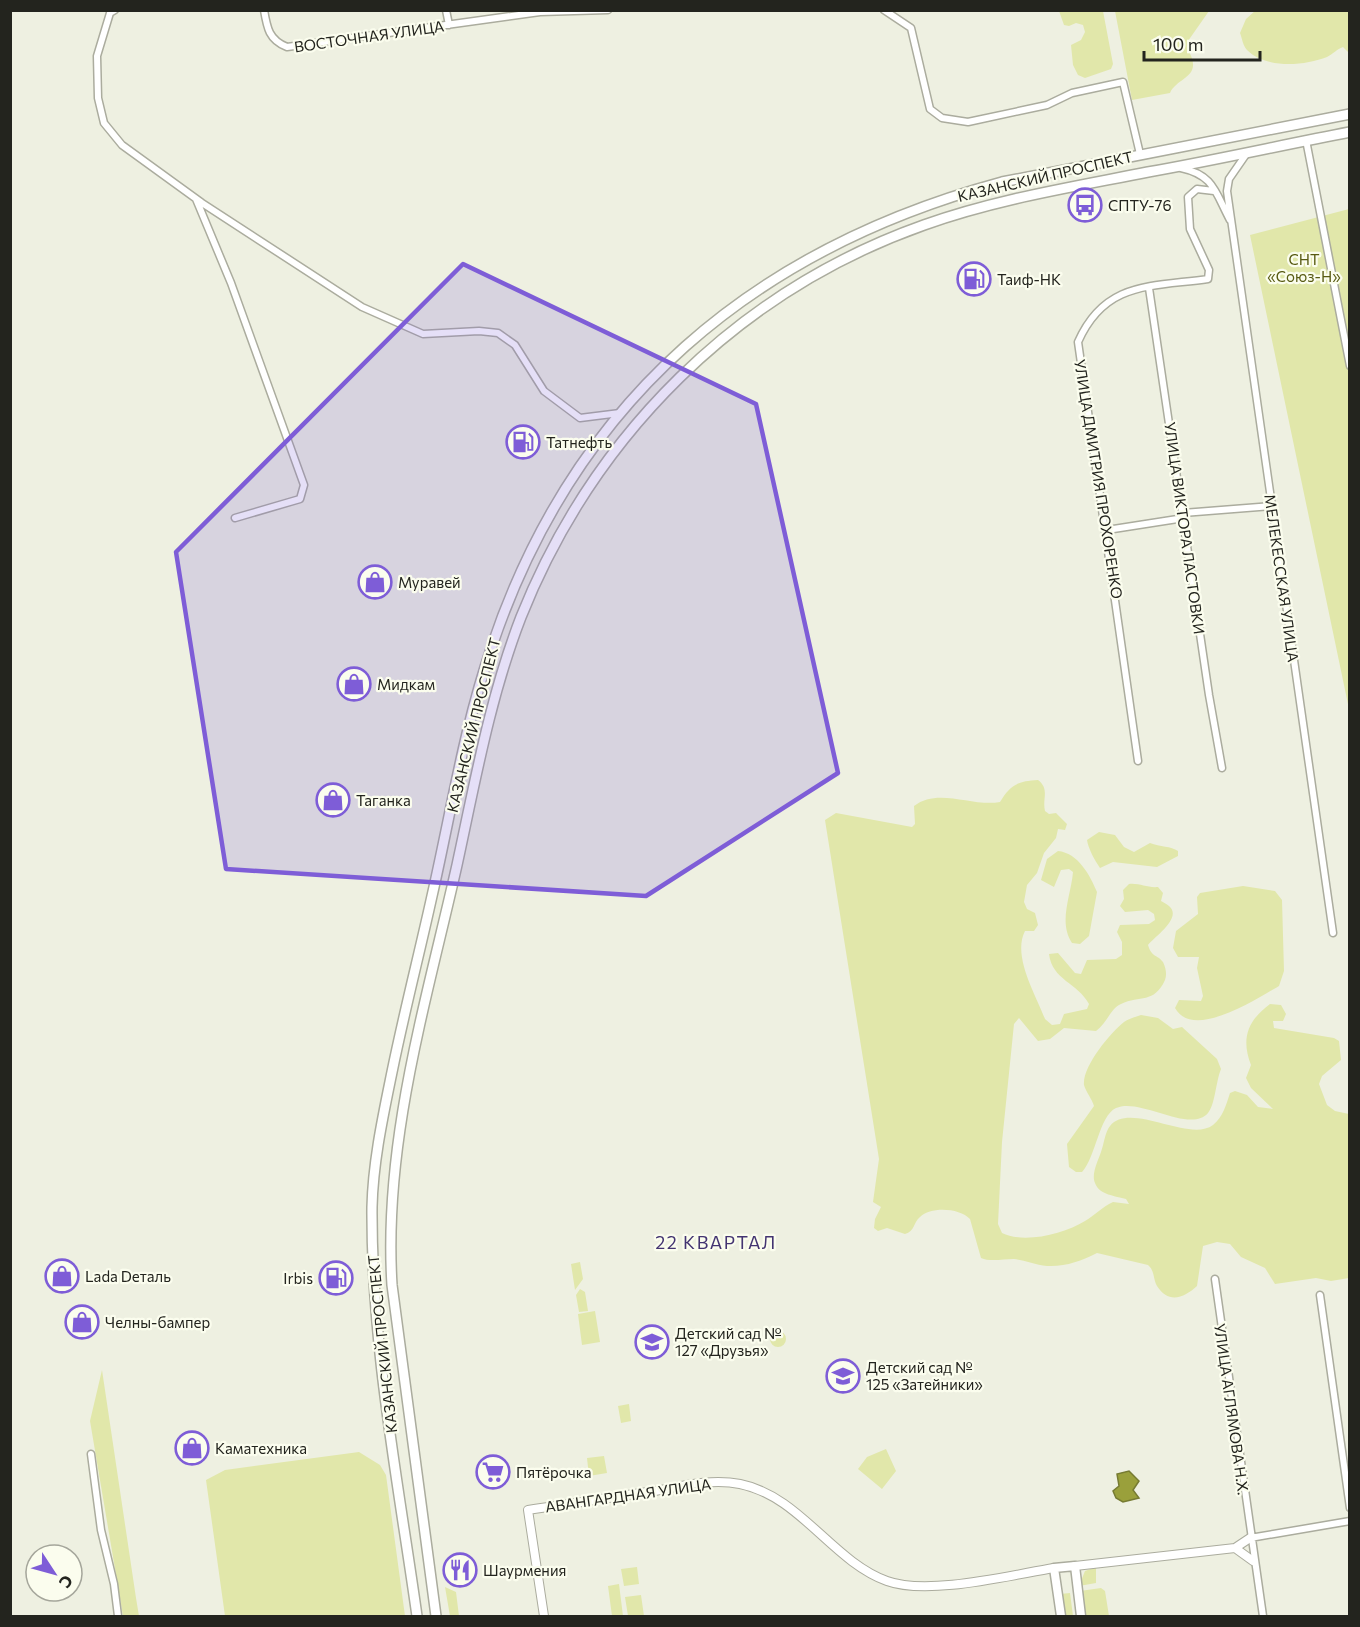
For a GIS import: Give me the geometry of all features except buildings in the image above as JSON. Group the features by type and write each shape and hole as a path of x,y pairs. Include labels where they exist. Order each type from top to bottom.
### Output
{"main road":[{"name":"КАЗАНСКИЙ ПРОСПЕКТ","path":"417,1617 378,1327 374,1287 372,1202 384,1112 466,741 488,657 505,609 529,555 559,498 595,445 654,375 717,320 757,289 830,246 867,228 957,194 1002,182 1350,114"},
{"name":"КАЗАНСКИЙ ПРОСПЕКТ","path":"436,1617 398,1339 390,1238 393,1166 402,1112 497,692 521,617 559,535 582,495 610,456 665,391 693,363 757,311 797,285 874,245 922,226 1009,199 1350,132"},
{"path":"432,898 435,909 440,910 448,903"},
{"path":"1061,1617 1054,1568 1075,1566 1081,1617"}],"street":[{"path":"115,10 110,13 98,56 98,98 104,123 122,145 196,198 362,307 423,334 479,330 498,333 515,345 544,391 580,418 621,413"},
{"name":"ВОСТОЧНАЯ УЛИЦА","path":"264,10 267,30 275,43 287,47 540,11 608,10"},
{"path":"446,10 448,25"},
{"path":"884,10 911,28 930,109 942,118 968,122 1047,105 1072,93 1123,82 1140,154"},
{"path":"1306,140 1310,169 1315,180 1314,195 1350,366"},
{"name":"МЕЛЕКЕССКАЯ УЛИЦА","path":"1247,153 1229,178 1227,191 1333,933"},
{"path":"1176,167 1199,172 1206,178 1232,223"},
{"name":"УЛИЦА ДМИТРИЯ ПРОХОРЕНКО","path":"1138,761 1107,530 1078,342 1087,322 1125,291 1208,279 1209,270 1190,229 1188,197 1197,189 1214,191"},
{"path":"196,198 231,283 304,485 300,499 235,518"},
{"name":"УЛИЦА ВИКТОРА ЛАСТОВКИ","path":"1149,288 1209,695 1222,768"},
{"path":"1107,530 1184,516 1272,506"},
{"name":"УЛИЦА АГЛЯМОВА Н.Х.","path":"1215,1279 1253,1561 1263,1617"},
{"path":"1320,1295 1350,1508"},
{"path":"91,1454 100,1530 114,1584 118,1617"},
{"name":"АВАНГАРДНАЯ УЛИЦА","path":"544,1617 528,1510 707,1483 742,1484 761,1491 779,1501 865,1569 896,1583 925,1585 973,1581 1054,1568"},
{"path":"1075,1566 1235,1548 1250,1538 1350,1521"},
{"path":"1235,1548 1253,1561"}],"highlighted area":[{"path":"463,264 756,404 838,773 646,896 226,869 176,552"}],"green space":[{"path":"1256,10 1349,11 1349,53 1343,47 1327,57 1297,64 1275,63 1255,56 1246,48 1240,33 1246,19"},
{"path":"1059,11 1103,11 1113,64 1111,69 1085,78 1078,75 1073,65 1071,45 1081,40 1085,32 1083,25 1076,23 1069,26 1064,25"},
{"path":"1115,11 1209,11 1188,41 1187,48 1192,58 1192,71 1170,93 1132,100"},
{"name":"СНТ «Союз-Н»","path":"1349,209 1349,709 1250,235"},
{"path":"1038,780 1045,791 1045,811 1049,814 1056,813 1067,824 1065,830 1058,829 1056,838 1044,853 1037,873 1027,885 1024,902 1027,909 1035,913 1038,925 1034,931 1025,931 1021,952 1023,964 1045,1019 1052,1025 1060,1024 1064,1014 1087,1009 1089,1004 1079,991 1055,970 1049,954 1058,953 1075,973 1081,974 1087,960 1116,959 1122,955 1122,942 1117,932 1120,925 1149,924 1155,920 1154,914 1148,910 1125,912 1120,906 1124,899 1123,890 1129,884 1158,887 1163,893 1161,901 1169,906 1172,916 1166,927 1148,945 1153,954 1163,962 1165,969 1165,980 1156,993 1118,1006 1096,1031 1064,1028 1050,1039 1038,1041 1019,1018 1014,1024 1002,1142 998,1224 1002,1233 1021,1238 1044,1236 1076,1226 1113,1202 1129,1204 1126,1199 1100,1190 1094,1179 1095,1168 1107,1131 1119,1120 1145,1119 1175,1127 1203,1129 1216,1122 1224,1110 1230,1093 1235,1091 1247,1095 1258,1107 1273,1109 1251,1088 1246,1078 1251,1065 1247,1039 1251,1024 1262,1010 1270,1004 1281,1005 1286,1014 1283,1021 1273,1021 1274,1028 1334,1038 1339,1041 1341,1060 1322,1076 1319,1084 1327,1105 1335,1111 1349,1114 1349,1278 1331,1281 1316,1278 1275,1284 1265,1268 1241,1257 1230,1244 1217,1242 1203,1246 1197,1286 1182,1296 1172,1297 1167,1296 1157,1286 1148,1265 1097,1253 1060,1266 1014,1259 981,1258 970,1219 960,1212 938,1210 925,1213 918,1219 911,1231 905,1234 887,1228 878,1231 874,1228 875,1219 881,1207 873,1202 879,1159 825,820 836,813 912,827 915,824 914,806 923,801 944,798 1000,802 1015,785"},
{"path":"1099,832 1115,835 1124,847 1134,852 1150,843 1175,849 1178,851 1178,856 1157,867 1113,862 1100,868 1087,840"},
{"path":"1058,851 1077,860 1087,872 1097,892 1089,936 1080,944 1072,943 1066,926 1066,909 1073,872 1069,869 1061,870 1054,887 1041,880 1047,859"},
{"path":"1243,886 1275,891 1282,900 1284,971 1279,986 1226,1014 1196,1020 1184,1017 1175,1008 1179,1000 1201,1001 1203,996 1197,968 1199,957 1178,957 1173,948 1176,931 1198,914 1197,897 1200,893"},
{"path":"1141,1015 1158,1018 1173,1029 1182,1027 1217,1059 1221,1069 1210,1109 1200,1118 1189,1120 1138,1107 1116,1108 1105,1119 1087,1165 1082,1172 1076,1172 1069,1167 1067,1144 1094,1106 1084,1085 1087,1069 1098,1051 1118,1027"},
{"path":"580,1262 583,1279 575,1290 571,1264"},
{"path":"580,1289 585,1292 588,1311 579,1312 576,1295"},
{"path":"595,1311 600,1342 582,1345 578,1314"},
{"path":"778,1331 786,1339 778,1347 770,1339"},
{"path":"102,1370 139,1616 123,1616 90,1421"},
{"path":"629,1404 631,1421 621,1423 618,1406"},
{"path":"886,1449 896,1471 882,1489 858,1469 867,1457"},
{"path":"359,1452 380,1465 386,1475 405,1616 225,1616 206,1480 225,1470"},
{"path":"604,1456 607,1473 589,1476 587,1458"},
{"path":"637,1567 639,1584 624,1586 621,1569"},
{"path":"1096,1567 1096,1583 1079,1586 1085,1571"},
{"path":"619,1584 623,1616 612,1616 608,1586"},
{"path":"445,1587 456,1592 459,1616 450,1616"},
{"path":"1101,1588 1105,1591 1109,1616 1083,1616 1080,1591"},
{"path":"1070,1593 1073,1616 1063,1616 1060,1594"},
{"path":"641,1595 644,1616 628,1616 625,1597"}],"shaded area":[{"path":"1129,1471 1139,1481 1133,1490 1139,1498 1123,1502 1116,1498 1113,1491 1119,1486 1117,1474"}],"place":[{"name":"СПТУ-76","path":"1085,205"},
{"name":"Таиф-НК","path":"974,279"},
{"name":"Татнефть","path":"523,442"},
{"name":"Муравей","path":"375,582"},
{"name":"Мидкам","path":"354,684"},
{"name":"Таганка","path":"333,800"},
{"name":"Lada Dеталь","path":"62,1276"},
{"name":"Irbis","path":"336,1278"},
{"name":"Челны-бампер","path":"82,1322"},
{"name":"Детский сад № 127 «Друзья»","path":"652,1342"},
{"name":"Детский сад № 125 «Затейники»","path":"843,1376"},
{"name":"Каматехника","path":"192,1448"},
{"name":"Пятёрочка","path":"493,1472"},
{"name":"Шаурмения","path":"460,1570"}],"district":[{"name":"22 КВАРТАЛ","path":"716,1242"}]}
